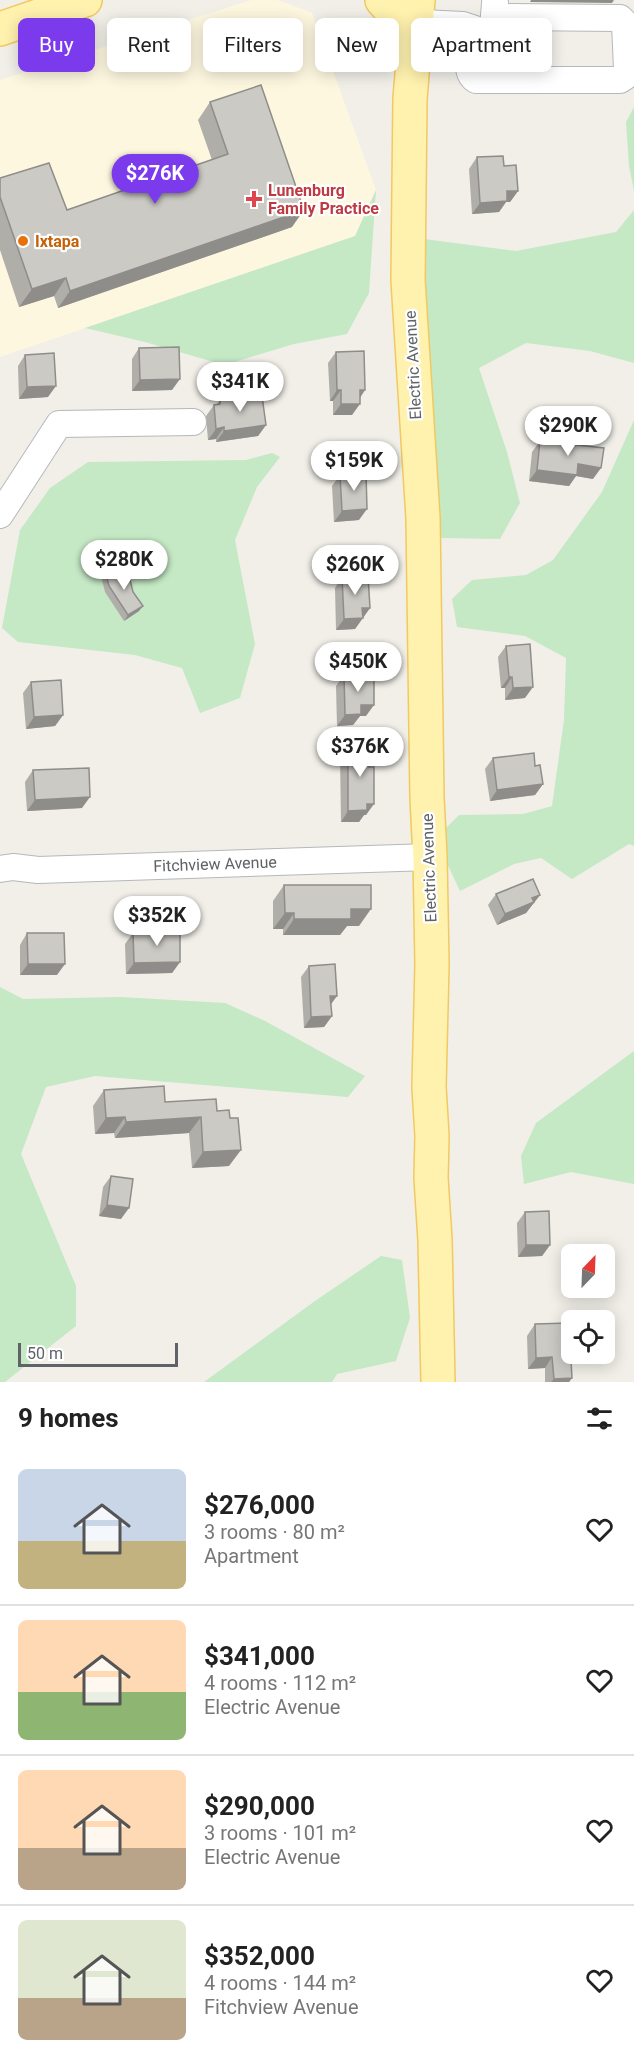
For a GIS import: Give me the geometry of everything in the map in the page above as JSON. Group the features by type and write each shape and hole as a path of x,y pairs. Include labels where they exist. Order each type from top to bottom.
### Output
{"main road":[{"path":"0,29 85,0"},
{"name":"Electric Avenue","path":"406,18 410,99 408,280 423,518 430,857 429,1087 438,1382"}],"street":[{"path":"620,18 625,23 626,76 620,80 476,80 470,74 486,23 620,18"},
{"path":"0,514 59,424 194,422"},
{"name":"Fitchview Avenue","path":"0,869 14,867 38,870 430,857"}],"shaded area":[{"path":"251,0 278,0 312,13 315,21 315,72 333,72 376,190 355,236 0,357 0,80 25,72 95,72 95,50 107,46 107,72 191,72 191,19"}],"green space":[{"path":"634,107 634,191 629,166 626,122"},
{"path":"376,190 369,293 347,334 294,344 224,365 145,342 85,328 355,236"},
{"path":"634,210 634,363 590,351 526,343 479,368 507,452 520,503 500,539 442,538 429,526 424,239 516,251 616,232"},
{"path":"634,420 634,846 629,844 572,879 541,858 514,864 460,891 445,859 445,829 459,815 523,814 552,806 564,720 566,658 525,636 457,627 452,599 472,580 526,575 553,560 602,492"},
{"path":"272,453 280,457 257,487 235,540 255,644 240,698 200,713 182,668 135,655 18,642 2,628 20,530 50,488 88,462 246,460"},
{"path":"0,987 23,999 121,997 225,1003 265,1021 365,1076 348,1097 95,1076 46,1087 21,1154 76,1286 76,1326 5,1382 0,1382"},
{"path":"634,1051 634,1184 571,1172 524,1184 521,1156 536,1123"},
{"path":"381,1256 402,1260 410,1318 396,1361 337,1374 332,1382 204,1382 315,1301"}],"building":[{"path":"261,85 304,210 70,291 66,278 32,289 0,197 0,178 49,163 67,210 228,154 210,102"},
{"path":"503,156 504,166 516,165 518,191 507,191 507,201 480,203 477,157"},
{"path":"179,347 180,379 140,380 139,348"},
{"path":"364,351 365,390 360,390 360,404 341,404 341,390 337,390 336,352"},
{"path":"54,353 56,386 27,387 25,355"},
{"path":"262,396 266,425 224,431 224,427 216,429 214,405 220,404 220,400"},
{"path":"540,441 604,448 601,468 578,464 577,475 537,470"},
{"path":"366,473 367,509 342,511 340,475"},
{"path":"127,568 133,592 143,606 128,615 109,586 106,575"},
{"path":"368,576 370,608 362,608 363,618 344,619 342,577"},
{"path":"530,644 533,687 513,688 512,677 509,677 506,646"},
{"path":"374,674 374,705 361,705 361,714 345,715 344,675"},
{"path":"61,680 63,715 34,717 31,682"},
{"path":"348,743 369,743 369,767 374,767 374,804 367,804 367,810 348,811"},
{"path":"534,753 535,766 540,765 543,784 497,790 493,758"},
{"path":"89,768 90,797 35,800 33,770"},
{"path":"533,879 540,895 532,898 534,902 505,914 496,894"},
{"path":"284,885 371,885 371,909 351,909 351,919 294,919 294,913 285,913"},
{"path":"180,932 180,962 134,963 133,933"},
{"path":"27,933 64,933 65,964 28,964"},
{"path":"335,964 337,996 330,996 332,1016 311,1017 309,966"},
{"path":"164,1086 165,1102 216,1099 217,1111 229,1110 230,1118 238,1118 241,1150 203,1152 201,1117 126,1122 125,1117 106,1118 104,1090"},
{"path":"111,1176 133,1179 129,1208 107,1205"},
{"path":"549,1211 550,1245 526,1245 525,1212"},
{"path":"561,1323 561,1364 571,1364 572,1378 554,1379 552,1357 536,1358 535,1324"}],"place":[{"name":"Lunenburg Family Practice","path":"254,199"},
{"name":"Ixtapa","path":"23,241"}]}
